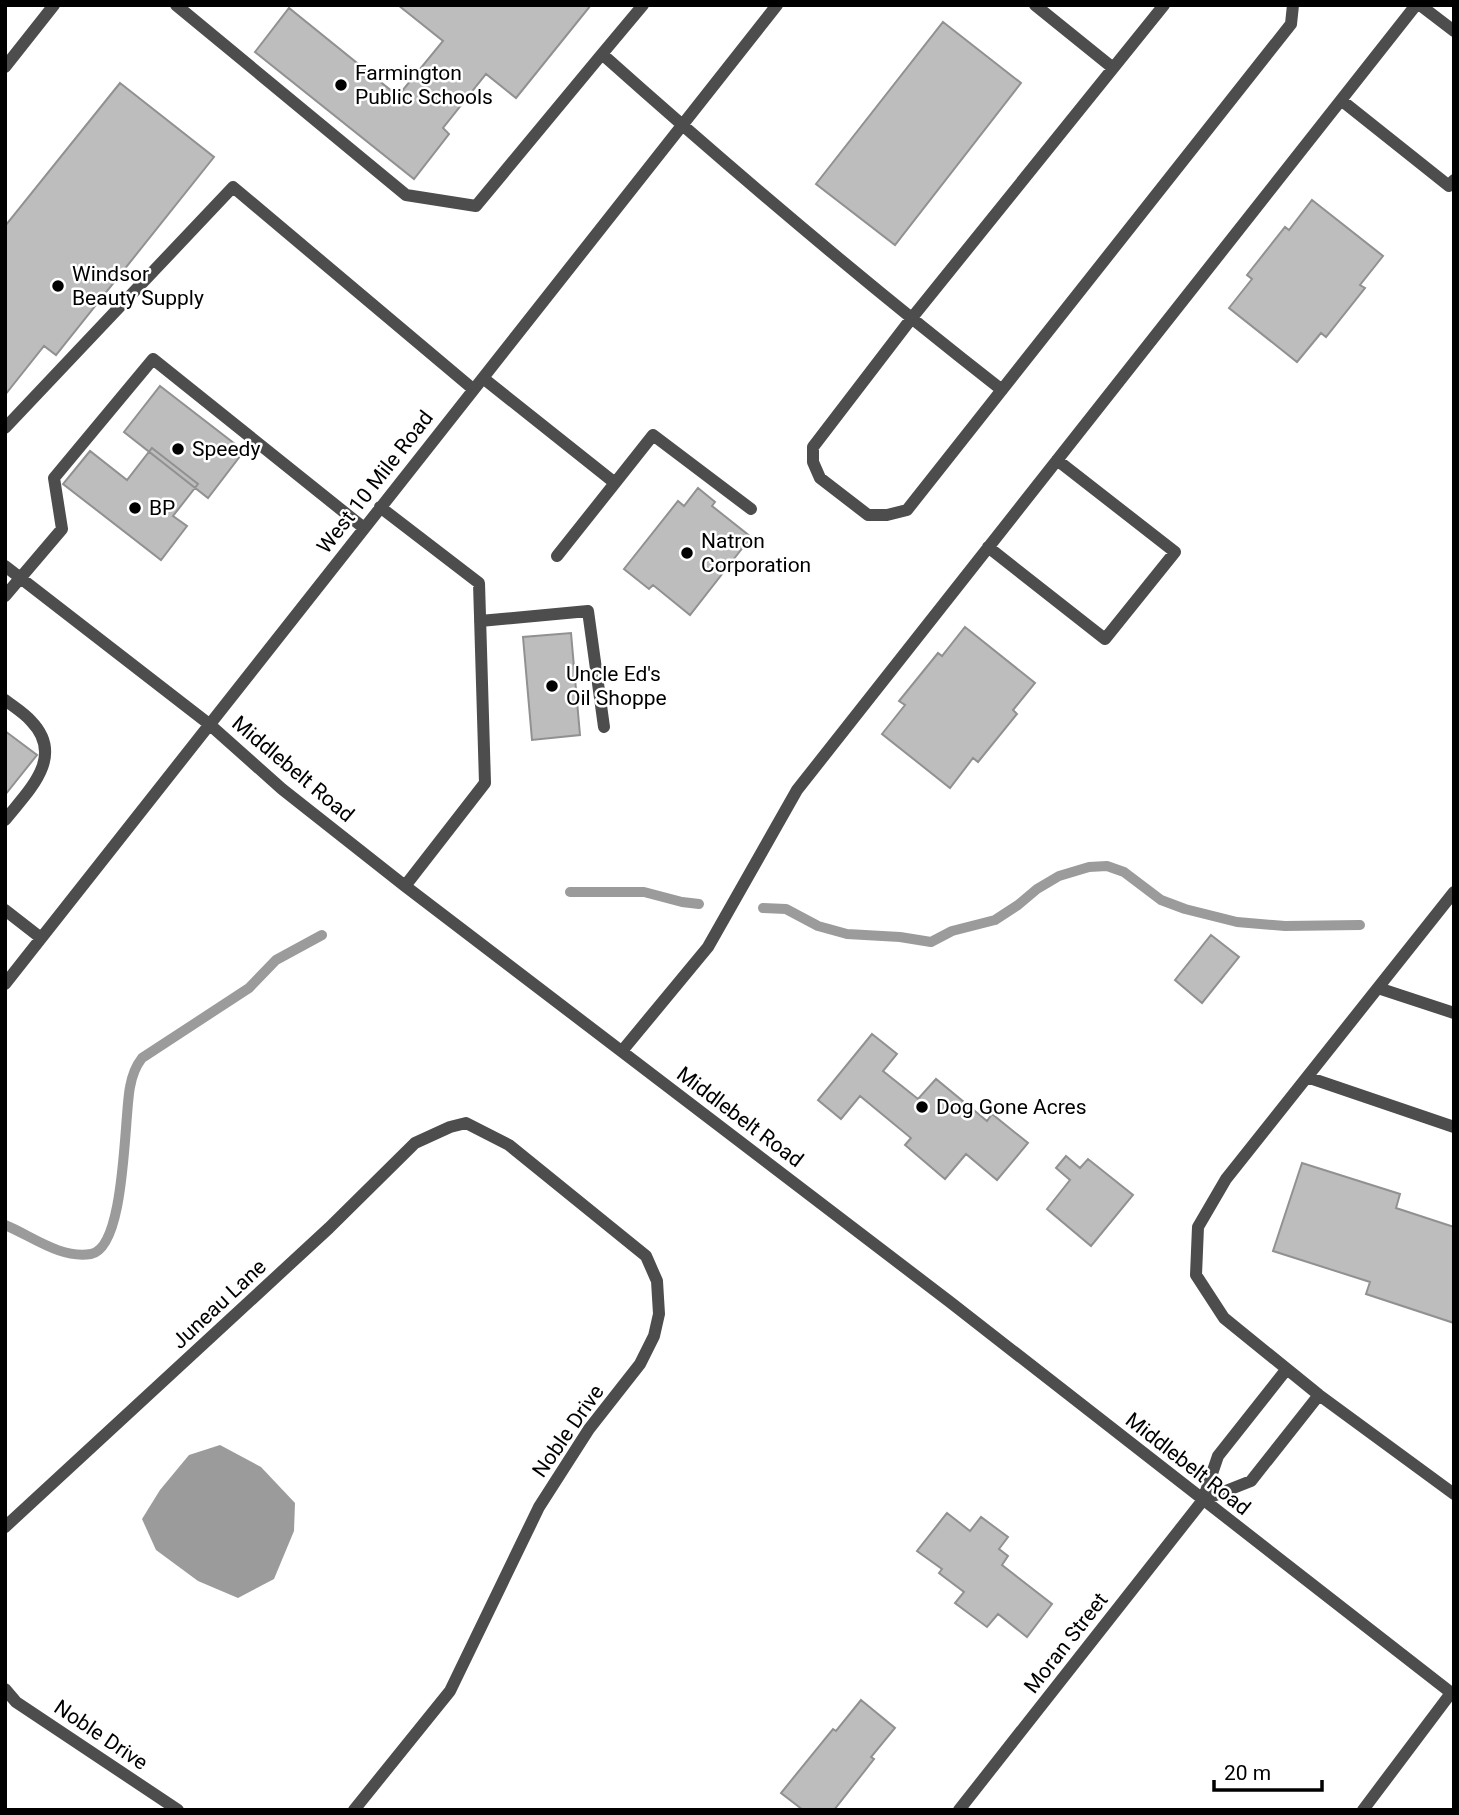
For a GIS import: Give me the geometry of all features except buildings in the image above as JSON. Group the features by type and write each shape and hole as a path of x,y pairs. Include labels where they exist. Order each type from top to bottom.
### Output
{"street":[{"path":"5,67 54,5"},
{"path":"176,5 405,195 476,206 643,5"},
{"path":"1035,5 1113,68"},
{"path":"1164,5 911,319 813,447 813,462 820,478 868,515 887,515 907,510 1291,24 1293,5"},
{"path":"622,1051 708,947 797,790 1418,5 1454,32"},
{"name":"West 10 Mile Road","path":"5,984 773,6"},
{"path":"602,54 911,319 1002,390"},
{"path":"1341,100 1449,186 1454,180"},
{"path":"5,428 233,187 473,389"},
{"path":"5,596 62,529 54,478 153,359 364,528"},
{"path":"483,377 615,483"},
{"path":"557,556 653,435 751,509"},
{"path":"989,547 1105,639 1175,552 1057,460"},
{"path":"380,507 479,583 485,782 405,886"},
{"name":"Middlebelt Road","path":"5,566 209,724 282,789 405,886 950,1301 1453,1694"},
{"path":"480,621 588,611 604,727"},
{"path":"5,700 32,722 44,742 46,760 36,781 5,820"},
{"path":"1454,892 1226,1179 1198,1227 1196,1275 1224,1318 1286,1370 1454,1494"},
{"path":"5,910 41,938"},
{"path":"1378,988 1454,1013"},
{"path":"1307,1077 1454,1127"},
{"name":"Juneau Lane","path":"5,1527 329,1228 415,1143 450,1127 466,1123"},
{"name":"Noble Drive","path":"354,1810 450,1691 539,1507 589,1429 640,1364 654,1336 659,1314 657,1281 646,1256 509,1145 466,1123"},
{"path":"1203,1500 1218,1456 1286,1370"},
{"path":"1203,1500 1251,1481 1319,1395"},
{"name":"Moran Street","path":"959,1810 1203,1500"},
{"name":"Noble Drive","path":"5,1689 16,1702 178,1810"},
{"path":"1363,1810 1453,1694"}],"shaded area":[{"path":"220,1445 261,1467 295,1503 294,1531 274,1579 238,1598 198,1581 156,1550 142,1519 160,1490 189,1455"}],"waterway":[{"path":"763,908 786,909 818,926 847,934 931,942 952,931 995,920 1059,876 1089,867 1107,866 1124,872 1161,900 1237,922 1285,926 1360,925"},
{"path":"570,892 644,892 699,904"},
{"path":"5,1225 46,1246 68,1253 91,1254 102,1246 111,1229 117,1206 130,1087 142,1058 249,988 276,960 322,935"}],"place":[{"name":"Farmington Public Schools","path":"341,85"},
{"name":"Windsor Beauty Supply","path":"58,286"},
{"name":"Speedy","path":"178,449"},
{"name":"BP","path":"135,508"},
{"name":"Natron Corporation","path":"687,553"},
{"name":"Uncle Ed's Oil Shoppe","path":"552,686"},
{"name":"Dog Gone Acres","path":"922,1107"}]}
